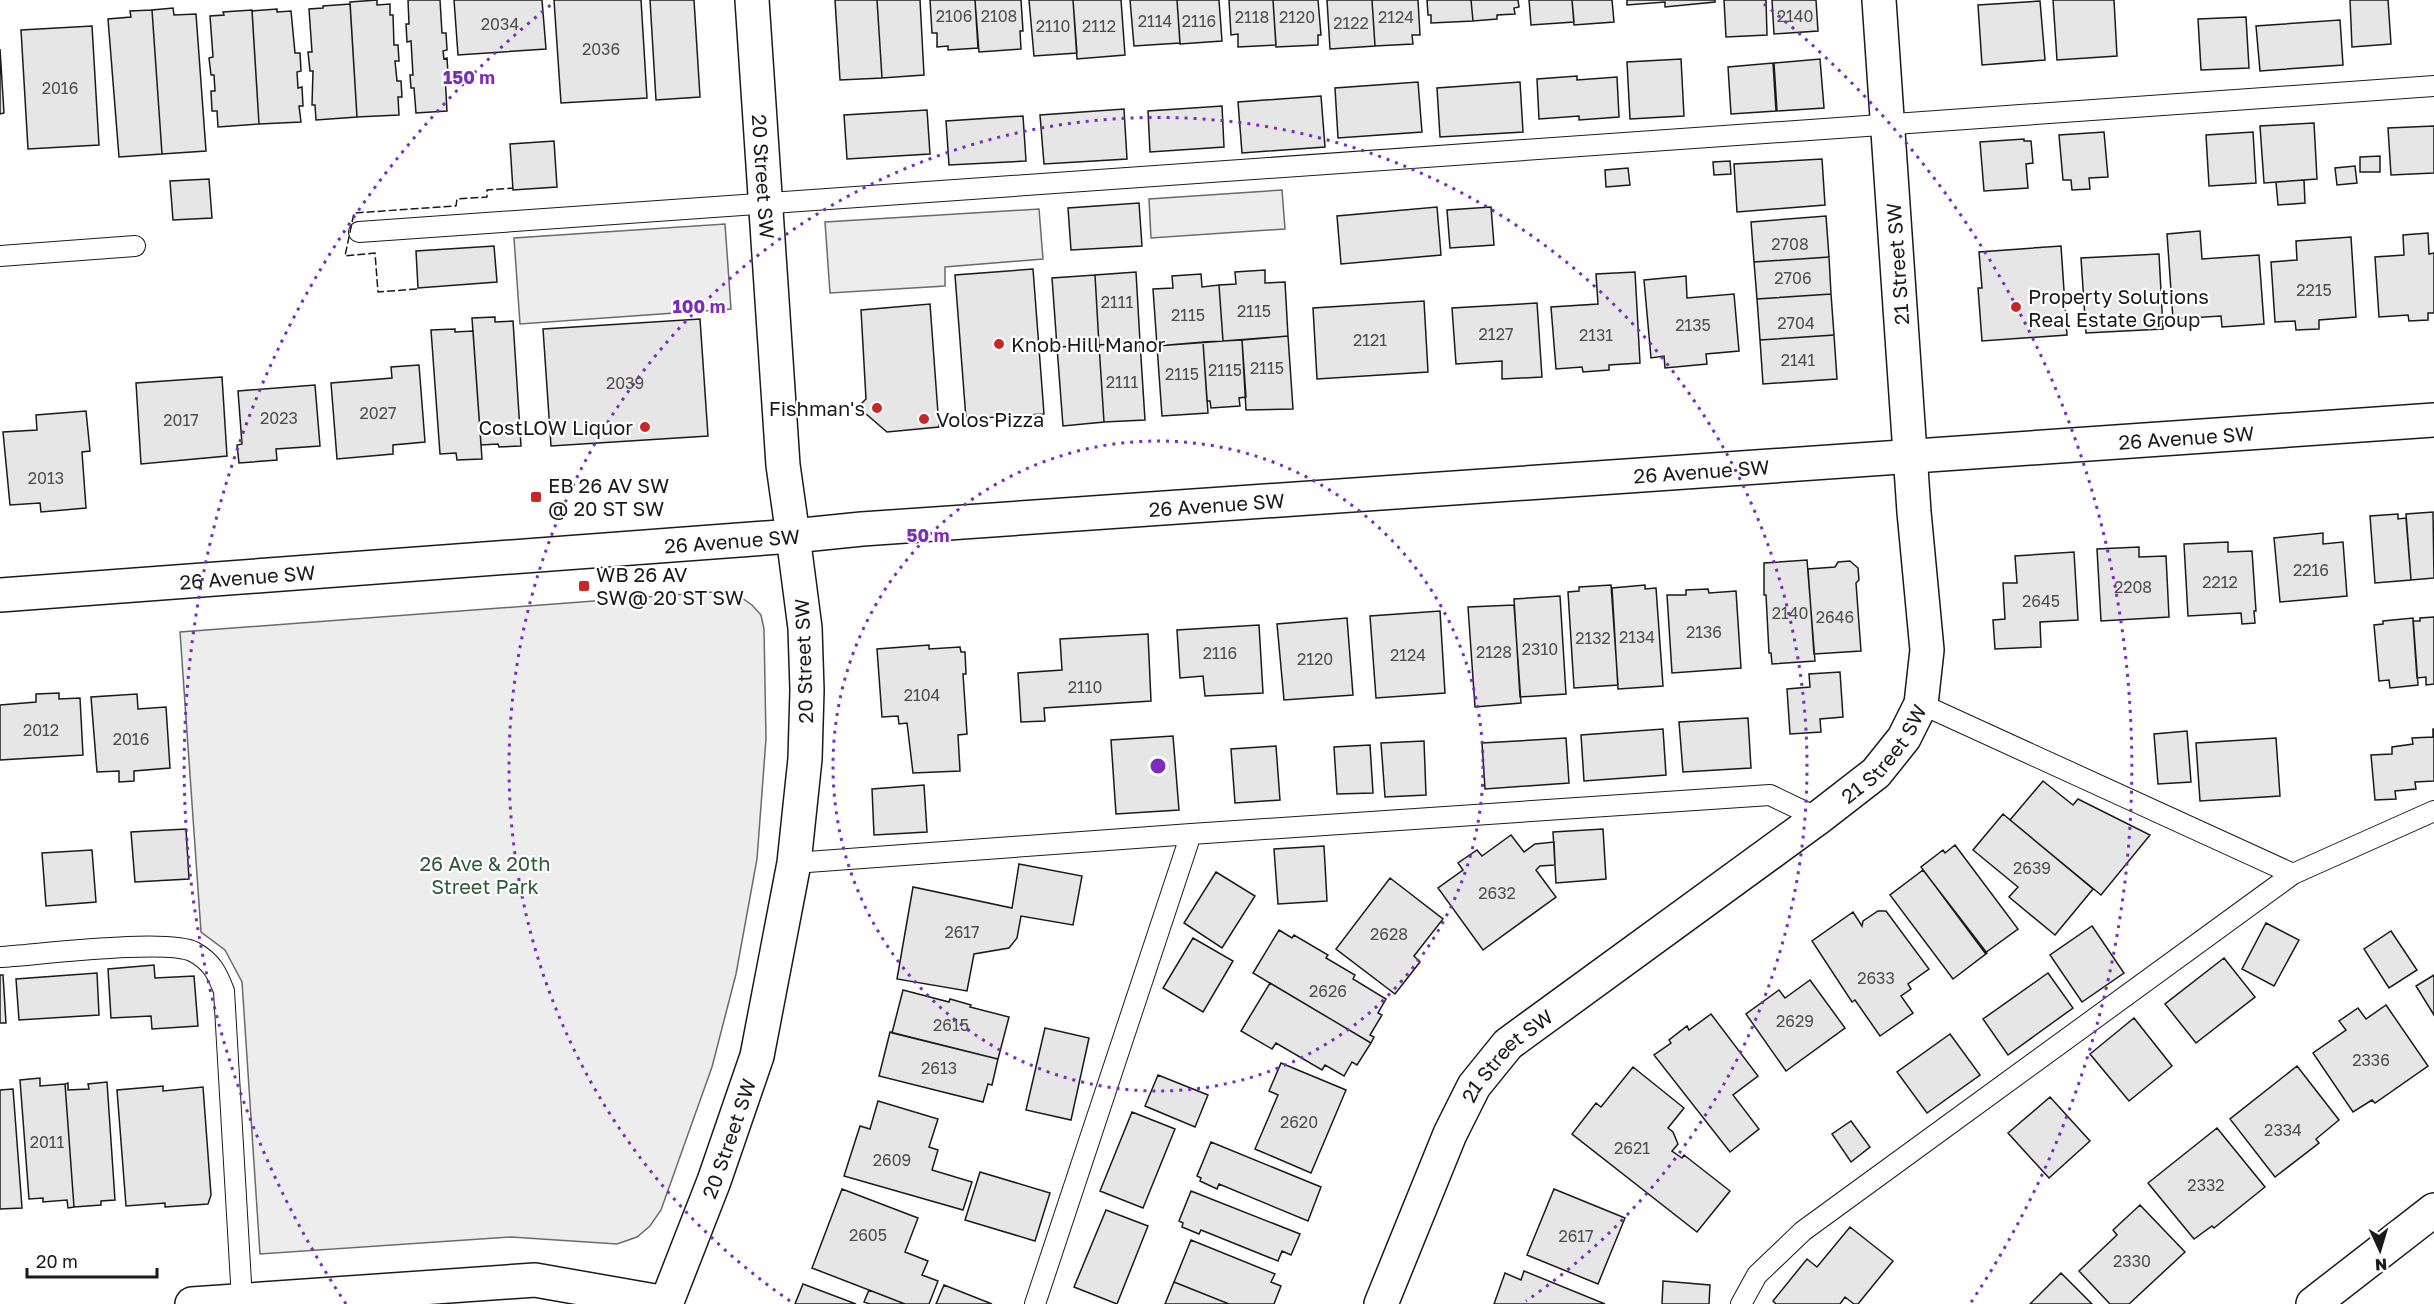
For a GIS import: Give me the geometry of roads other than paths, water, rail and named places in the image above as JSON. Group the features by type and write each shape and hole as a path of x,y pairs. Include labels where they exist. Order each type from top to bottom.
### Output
{"street":[{"name":"20 Street SW","path":"666,1304 714,1180 757,1056 794,863 805,759 807,690 805,628 783,465 752,0"},
{"name":"21 Street SW","path":"1380,1304 1450,1134 1474,1086 1508,1044 1818,818 1876,773 1904,738 1921,704 1927,650 1910,457 1879,0"},
{"name":"26 Avenue SW","path":"0,595 874,528 2434,420"},
{"path":"2313,1304 2434,1210"},
{"path":"192,1304 242,1300 300,1300 536,1280 666,1304"}],"lane":[{"path":"359,232 2434,86"},
{"path":"0,256 135,246"},
{"path":"1921,704 2293,874"},
{"path":"794,863 1770,795 1818,818"},
{"path":"1742,1304 1757,1275 1803,1231 2293,874 2434,811"},
{"path":"1035,1304 1191,834"},
{"path":"0,957 165,946 193,951 215,967 224,991 242,1300"}],"place":[{"name":"Property Solutions Real Estate Group","path":"2016,307"},
{"name":"Knob Hill Manor","path":"999,344"},
{"name":"Fishman's","path":"877,408"},
{"name":"Volos Pizza","path":"924,419"},
{"name":"CostLOW Liquor","path":"645,427"},
{"name":"EB 26 AV SW @ 20 ST SW","path":"536,497"},
{"name":"WB 26 AV SW@ 20 ST SW","path":"584,586"}],"park label":[{"name":"26 Ave & 20th Street Park","path":"485,874"}]}
